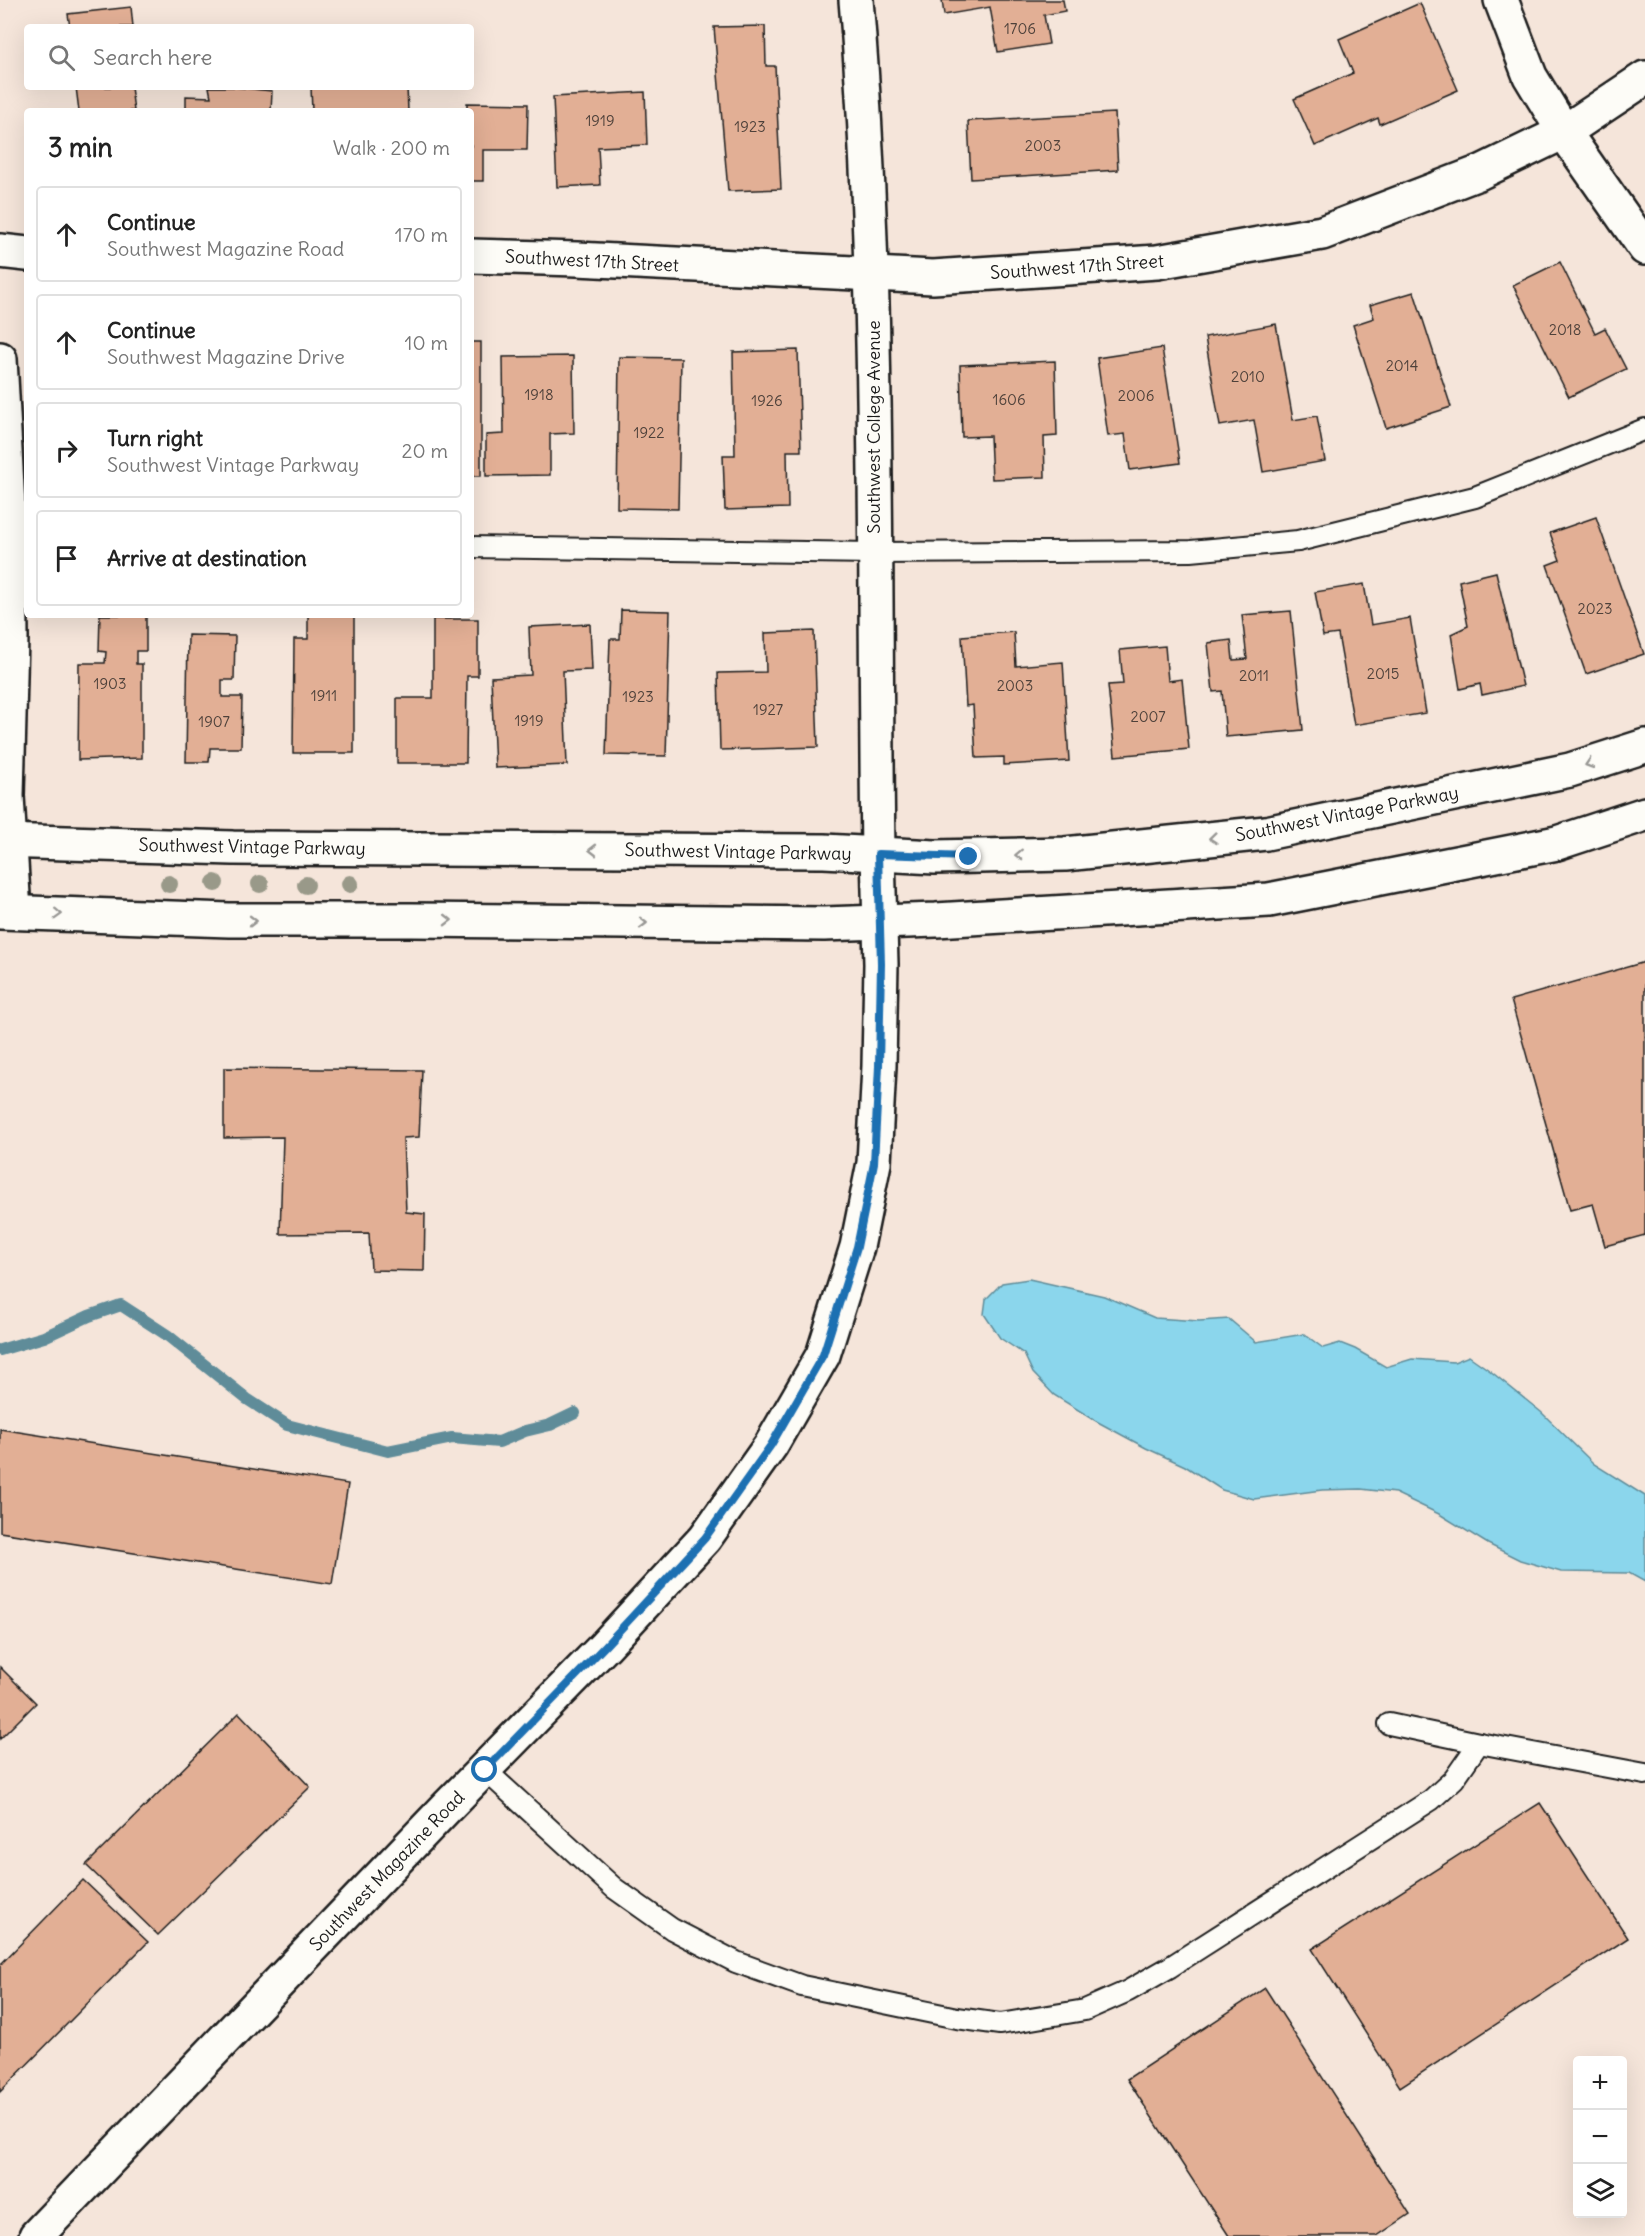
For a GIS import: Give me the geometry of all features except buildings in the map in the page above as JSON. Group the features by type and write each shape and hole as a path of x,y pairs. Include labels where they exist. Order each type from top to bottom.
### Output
{"street":[{"name":"Southwest College Avenue","path":"856,0 873,275 874,553 880,923"},
{"path":"1501,0 1530,76 1564,132 1645,248"},
{"name":"Southwest 17th Street","path":"474,256 576,259 933,278 1157,262 1322,233 1481,172 1564,132 1645,78"},
{"path":"0,251 24,254"},
{"path":"0,359 18,541 6,637 7,912 240,921 880,923 1269,900 1557,843 1645,814"},
{"name":"Southwest Vintage Parkway","path":"5,841 233,848 813,851 946,857 1065,854 1266,833 1570,770 1645,746"},
{"name":"Southwest Magazine Road","path":"36,2236 446,1808 605,1646 705,1538 771,1445 823,1355 857,1247 874,1163 879,1066 880,923"}],"lane":[{"path":"474,548 874,553 1191,551 1298,541 1475,497 1645,429"},
{"path":"1389,1724 1645,1774"},
{"path":"485,1770 614,1888 672,1929 736,1962 802,1986 957,2018 1000,2024 1085,2010 1128,1992 1431,1800 1454,1779 1479,1743"}],"water":[{"path":"1029,1279 1104,1296 1155,1318 1199,1321 1229,1319 1256,1342 1304,1334 1323,1348 1340,1343 1386,1367 1412,1359 1454,1362 1469,1356 1541,1412 1594,1464 1645,1496 1645,1582 1629,1573 1561,1572 1520,1560 1488,1544 1441,1515 1395,1493 1361,1489 1322,1490 1254,1499 1222,1490 1185,1466 1096,1421 1054,1395 1033,1373 1024,1354 1000,1338 984,1314 986,1299 1002,1283"}],"waterway":[{"path":"0,1350 44,1337 89,1316 121,1305 167,1335 247,1399 287,1425 388,1451 452,1438 499,1442 525,1431 550,1425 575,1413"}],"route":[{"path":"485,1770 705,1538 771,1445 823,1355 857,1247 874,1163 881,964 878,854 969,857"}]}
